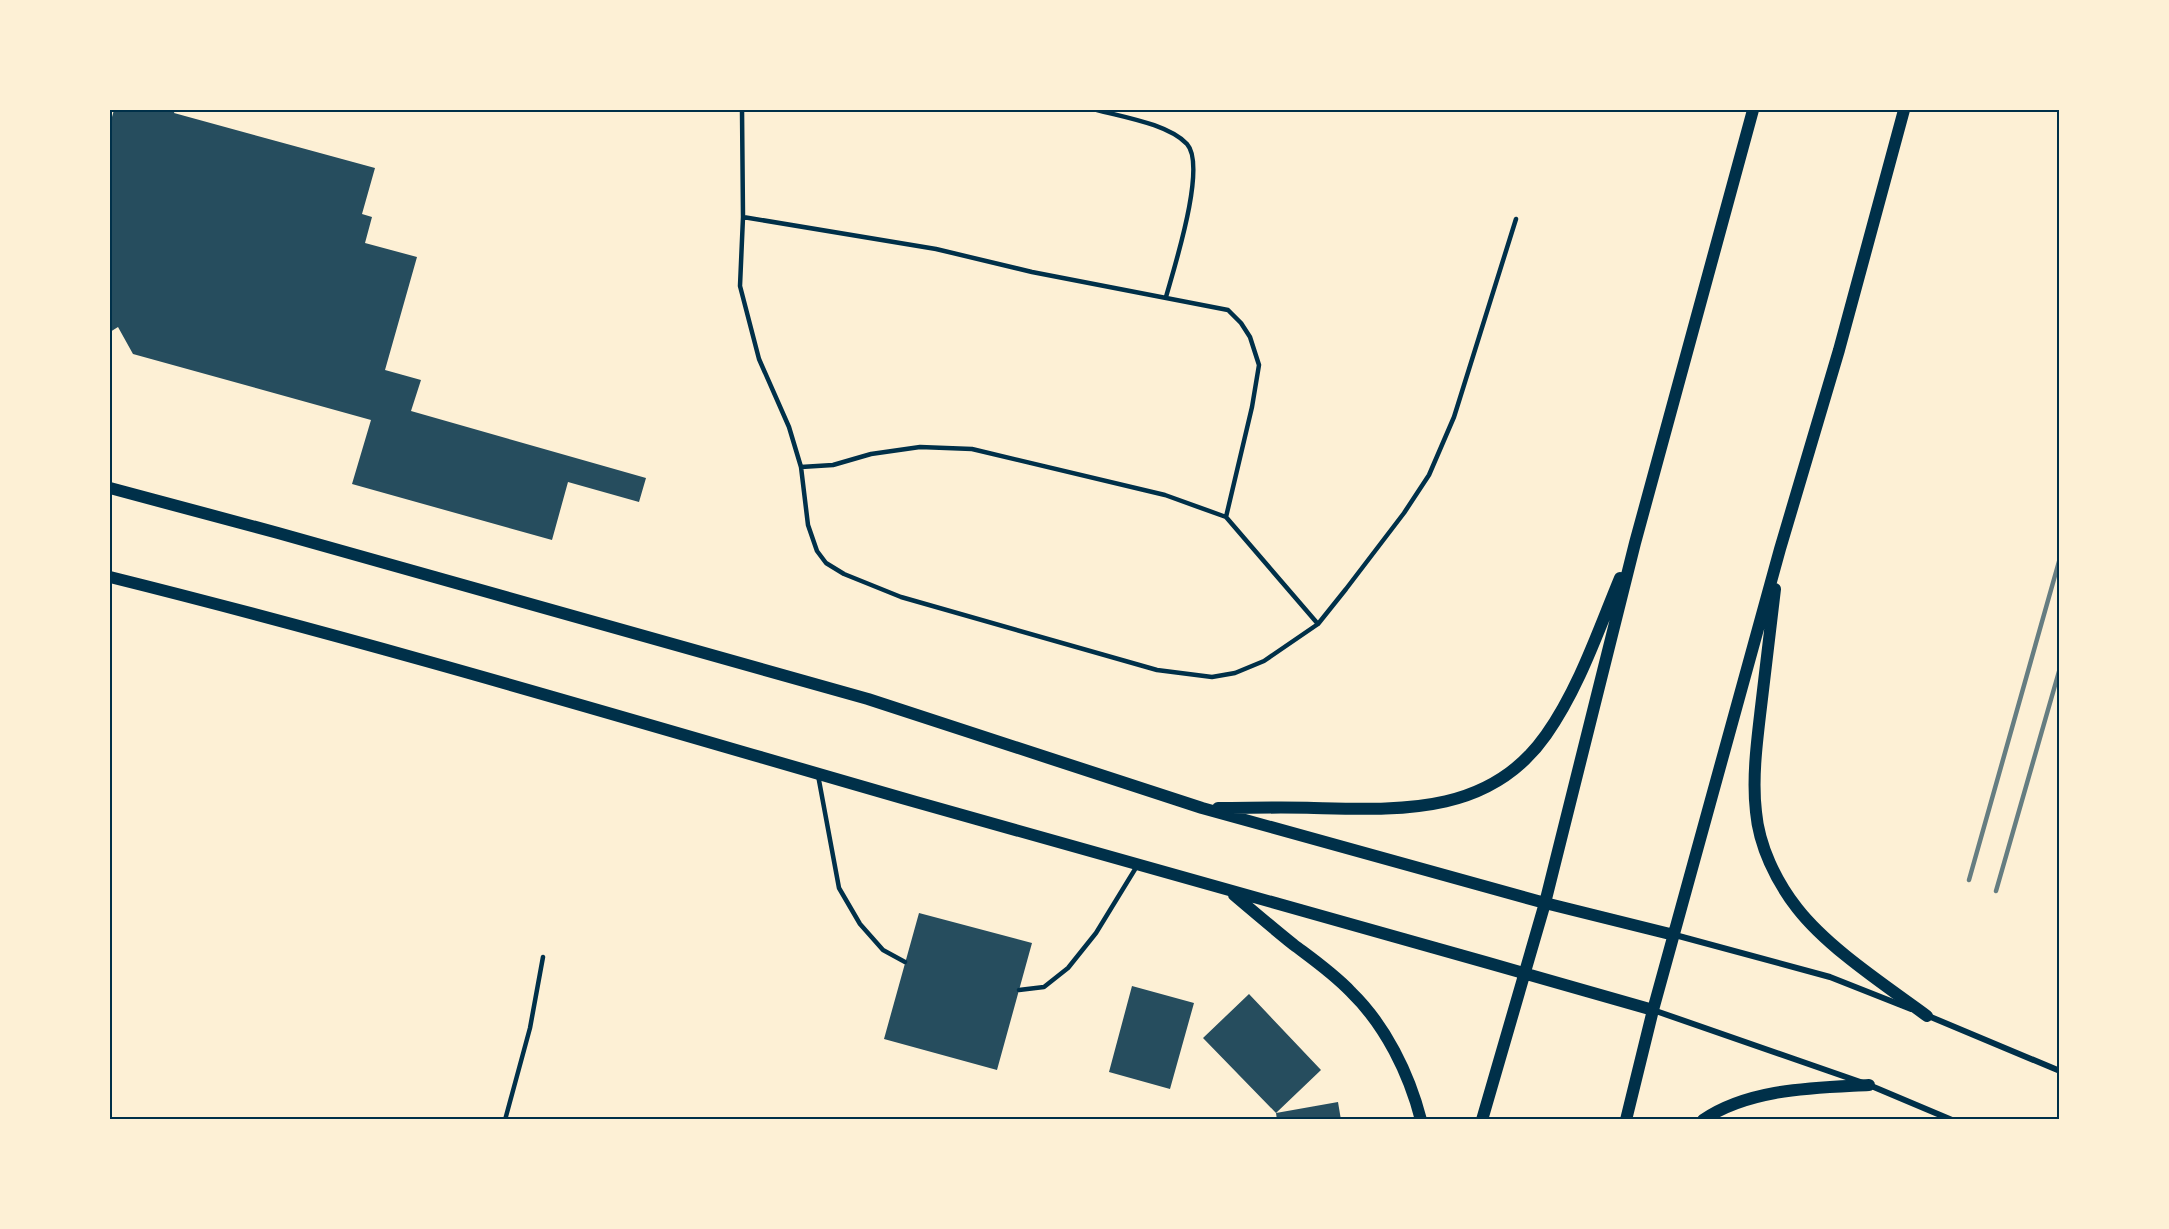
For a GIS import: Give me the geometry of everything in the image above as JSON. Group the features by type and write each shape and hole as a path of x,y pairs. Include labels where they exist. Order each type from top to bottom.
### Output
{"main road":[{"path":"1482,1119 1545,903 1635,543 1753,110"},
{"path":"1626,1119 1653,1010 1780,549 1839,350 1904,110"},
{"path":"110,488 868,699 1202,808 1545,903 1674,935"},
{"path":"1202,808 1416,807 1469,796 1508,776 1540,742 1572,692 1635,543"},
{"path":"1780,549 1757,743 1756,813 1764,846 1776,875 1797,908 1821,933 1927,1016"},
{"path":"110,577 263,615 1137,866 1653,1010"},
{"path":"1230,892 1332,974 1363,1005 1396,1054 1421,1119"},
{"path":"1703,1119 1756,1097 1824,1087 1869,1085"}],"street":[{"path":"1674,935 1830,977 2060,1071"},
{"path":"1653,1010 1869,1085 1952,1119"}],"lane":[{"path":"742,110 743,217 740,286 759,360 789,427 801,467 808,525 817,551 826,563 844,574 901,597 1157,670 1212,677 1235,673 1264,661 1318,624 1404,513 1429,475 1454,417 1516,219"},
{"path":"1097,110 1158,127 1178,137 1188,146 1192,154 1194,171 1191,198 1166,297"},
{"path":"743,217 936,249 1032,272 1228,310 1241,323 1250,338 1259,365 1252,407 1226,517"},
{"path":"801,467 833,465 871,454 920,447 972,449 1164,495 1226,517 1318,624"},
{"path":"818,774 839,888 860,924 884,950 905,962"},
{"path":"1019,990 1044,987 1068,968 1096,933 1137,866"},
{"path":"505,1119 530,1028 543,957"}],"building":[{"path":"114,110 175,110 174,113 375,168 362,214 372,217 365,243 417,257 385,370 421,380 411,411 646,478 639,502 568,482 552,540 352,484 371,420 133,354 118,327 110,332 110,124"},
{"path":"919,913 1032,943 997,1070 884,1039"},
{"path":"1132,986 1194,1003 1170,1089 1109,1072"},
{"path":"1249,994 1321,1070 1276,1113 1203,1038"},
{"path":"1338,1102 1341,1120 1277,1120 1276,1113"}],"railway":[{"path":"1969,880 2060,558"},
{"path":"1996,891 2060,668"}]}
